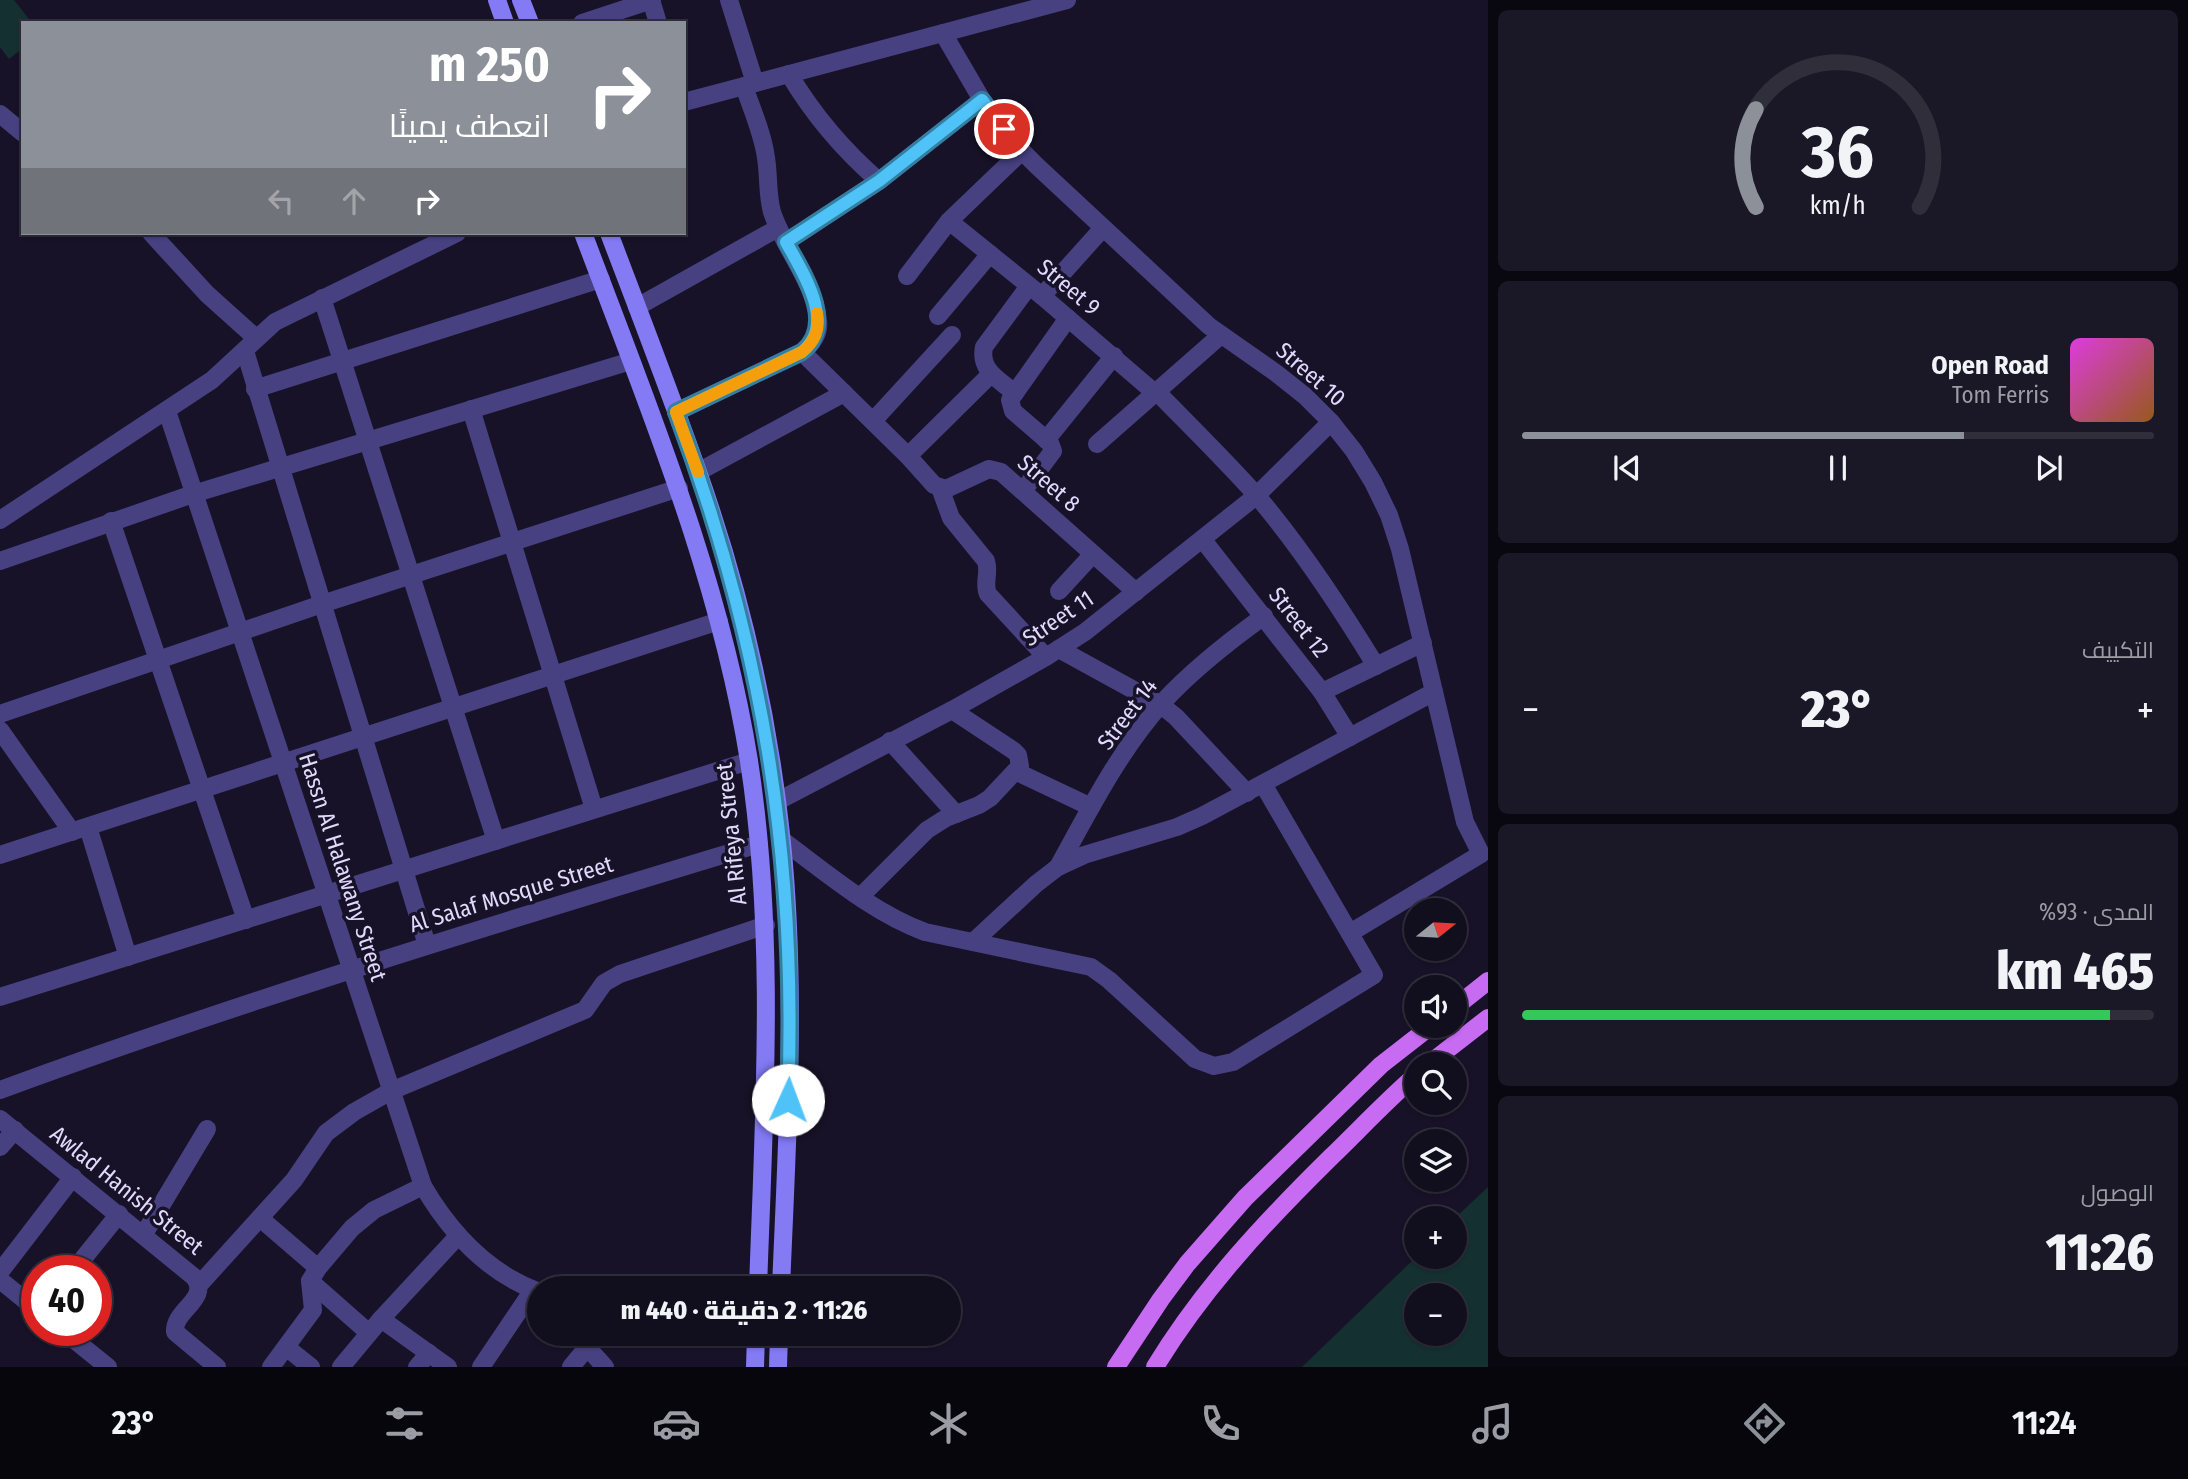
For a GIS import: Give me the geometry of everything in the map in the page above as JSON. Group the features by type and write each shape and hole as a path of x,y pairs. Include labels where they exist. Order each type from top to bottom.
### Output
{"main road":[{"path":"1467,998 1488,981"},
{"path":"1444,1052 1488,1018"},
{"path":"1116,1367 1154,1308 1187,1264 1245,1198 1381,1065 1416,1038"},
{"path":"1155,1367 1189,1315 1241,1248 1404,1087"}],"street":[{"path":"497,0 504,21"},
{"path":"522,0 529,21"},
{"path":"588,21 652,0 657,21"},
{"path":"676,412 802,352 811,345 817,335 819,323 810,291 782,235 768,191 766,157 729,0"},
{"path":"686,101 1067,0"},
{"name":"Street 10","path":"943,33 982,100 1023,151 1221,335 1306,396 1354,451 1389,515 1400,550 1465,822 1481,854 1349,933"},
{"path":"789,74 828,132 879,181"},
{"path":"637,307 782,235 879,181 982,100"},
{"path":"0,114 21,131"},
{"path":"907,276 949,220 1023,151"},
{"name":"Street 9","path":"949,220 1156,392 1256,495 1308,561 1376,666"},
{"path":"1015,393 991,374 984,361 984,346 1036,291 1103,228"},
{"path":"153,235 250,345 256,389 426,945"},
{"path":"0,520 212,380 275,322 453,235"},
{"name":"Al Rifeya Street","path":"584,235 679,488 719,621 749,761 765,925 765,1072 758,1276"},
{"name":"Al Rifeya Street","path":"609,235 698,472 738,602 766,735 782,840 789,925 789,1073 781,1276"},
{"path":"939,316 990,254"},
{"path":"256,389 601,279"},
{"path":"322,298 496,841"},
{"path":"1023,491 1052,454 1052,447 1013,411 1010,400 1068,318"},
{"path":"873,421 952,335"},
{"path":"1097,444 1221,335"},
{"path":"782,840 860,897 902,923 925,932 1091,967 1109,980 1195,1059 1214,1066 1233,1062 1374,975 1255,788 1148,695 1052,653 988,594 985,587 988,570 986,561 951,518 940,488 802,352"},
{"path":"1046,440 1114,356"},
{"path":"0,561 193,494 631,361"},
{"path":"908,456 991,374"},
{"path":"698,472 844,393"},
{"path":"471,409 594,809"},
{"name":"Hassn Al Halawany Street","path":"167,411 423,1186 458,1236 480,1257 527,1286"},
{"name":"Street 11","path":"776,802 952,710 1052,653 1203,540 1256,495 1331,422"},
{"name":"Street 8","path":"940,488 953,487 983,471 995,469 1136,592"},
{"path":"0,714 322,604 679,488"},
{"path":"111,521 246,920"},
{"name":"Street 12","path":"1203,540 1322,692 1350,737"},
{"path":"1059,591 1093,554"},
{"name":"Street 14","path":"1058,867 1124,755 1161,705 1211,656 1264,616"},
{"path":"0,855 719,621"},
{"path":"1322,692 1423,643"},
{"path":"973,942 1058,867 1084,855 1177,827 1434,692"},
{"path":"860,897 927,830 990,799 1020,766 1018,755 952,710"},
{"path":"0,730 80,829 128,957"},
{"path":"890,741 956,814"},
{"path":"0,997 749,761"},
{"path":"1017,772 1091,807"},
{"name":"Al Salaf Mosque Street","path":"0,1090 119,1046 426,945 759,844"},
{"path":"199,1285 294,1180 326,1133 371,1101 585,1010 604,983 620,974 765,925"},
{"path":"765,1072 789,1073"},
{"name":"Awlad Hanish Street","path":"0,1119 194,1277 199,1285 198,1295 176,1321 175,1332 217,1367"},
{"path":"144,1234 207,1129"},
{"path":"0,1147 15,1130"},
{"path":"0,1272 73,1177"},
{"path":"271,1367 313,1310 314,1275 363,1218 388,1202 423,1186"},
{"path":"86,1255 119,1214"},
{"path":"261,1219 369,1333"},
{"path":"341,1367 381,1319 458,1236"},
{"path":"0,1280 21,1297"},
{"path":"481,1367 527,1303"},
{"path":"381,1319 423,1360 448,1367"},
{"path":"81,1346 107,1367"},
{"path":"570,1367 587,1346"},
{"path":"595,1346 605,1367"},
{"path":"755,1367 756,1346"},
{"path":"778,1367 779,1346"},
{"path":"286,1347 311,1367"}],"green space":[{"path":"0,0 14,0 30,21 21,21 21,50 9,59 0,47"},
{"path":"1488,1187 1488,1367 1302,1367 1404,1269 1467,1269 1467,1207"}],"slow traffic":[{"path":"698,472 676,412 802,352 811,345 817,335 817,313"}],"route":[{"path":"788,1100 789,925 782,840 766,735 738,602 698,472 676,412 802,352 811,345 817,335 817,312 810,291 786,242 879,181 982,100 1004,129"}]}
